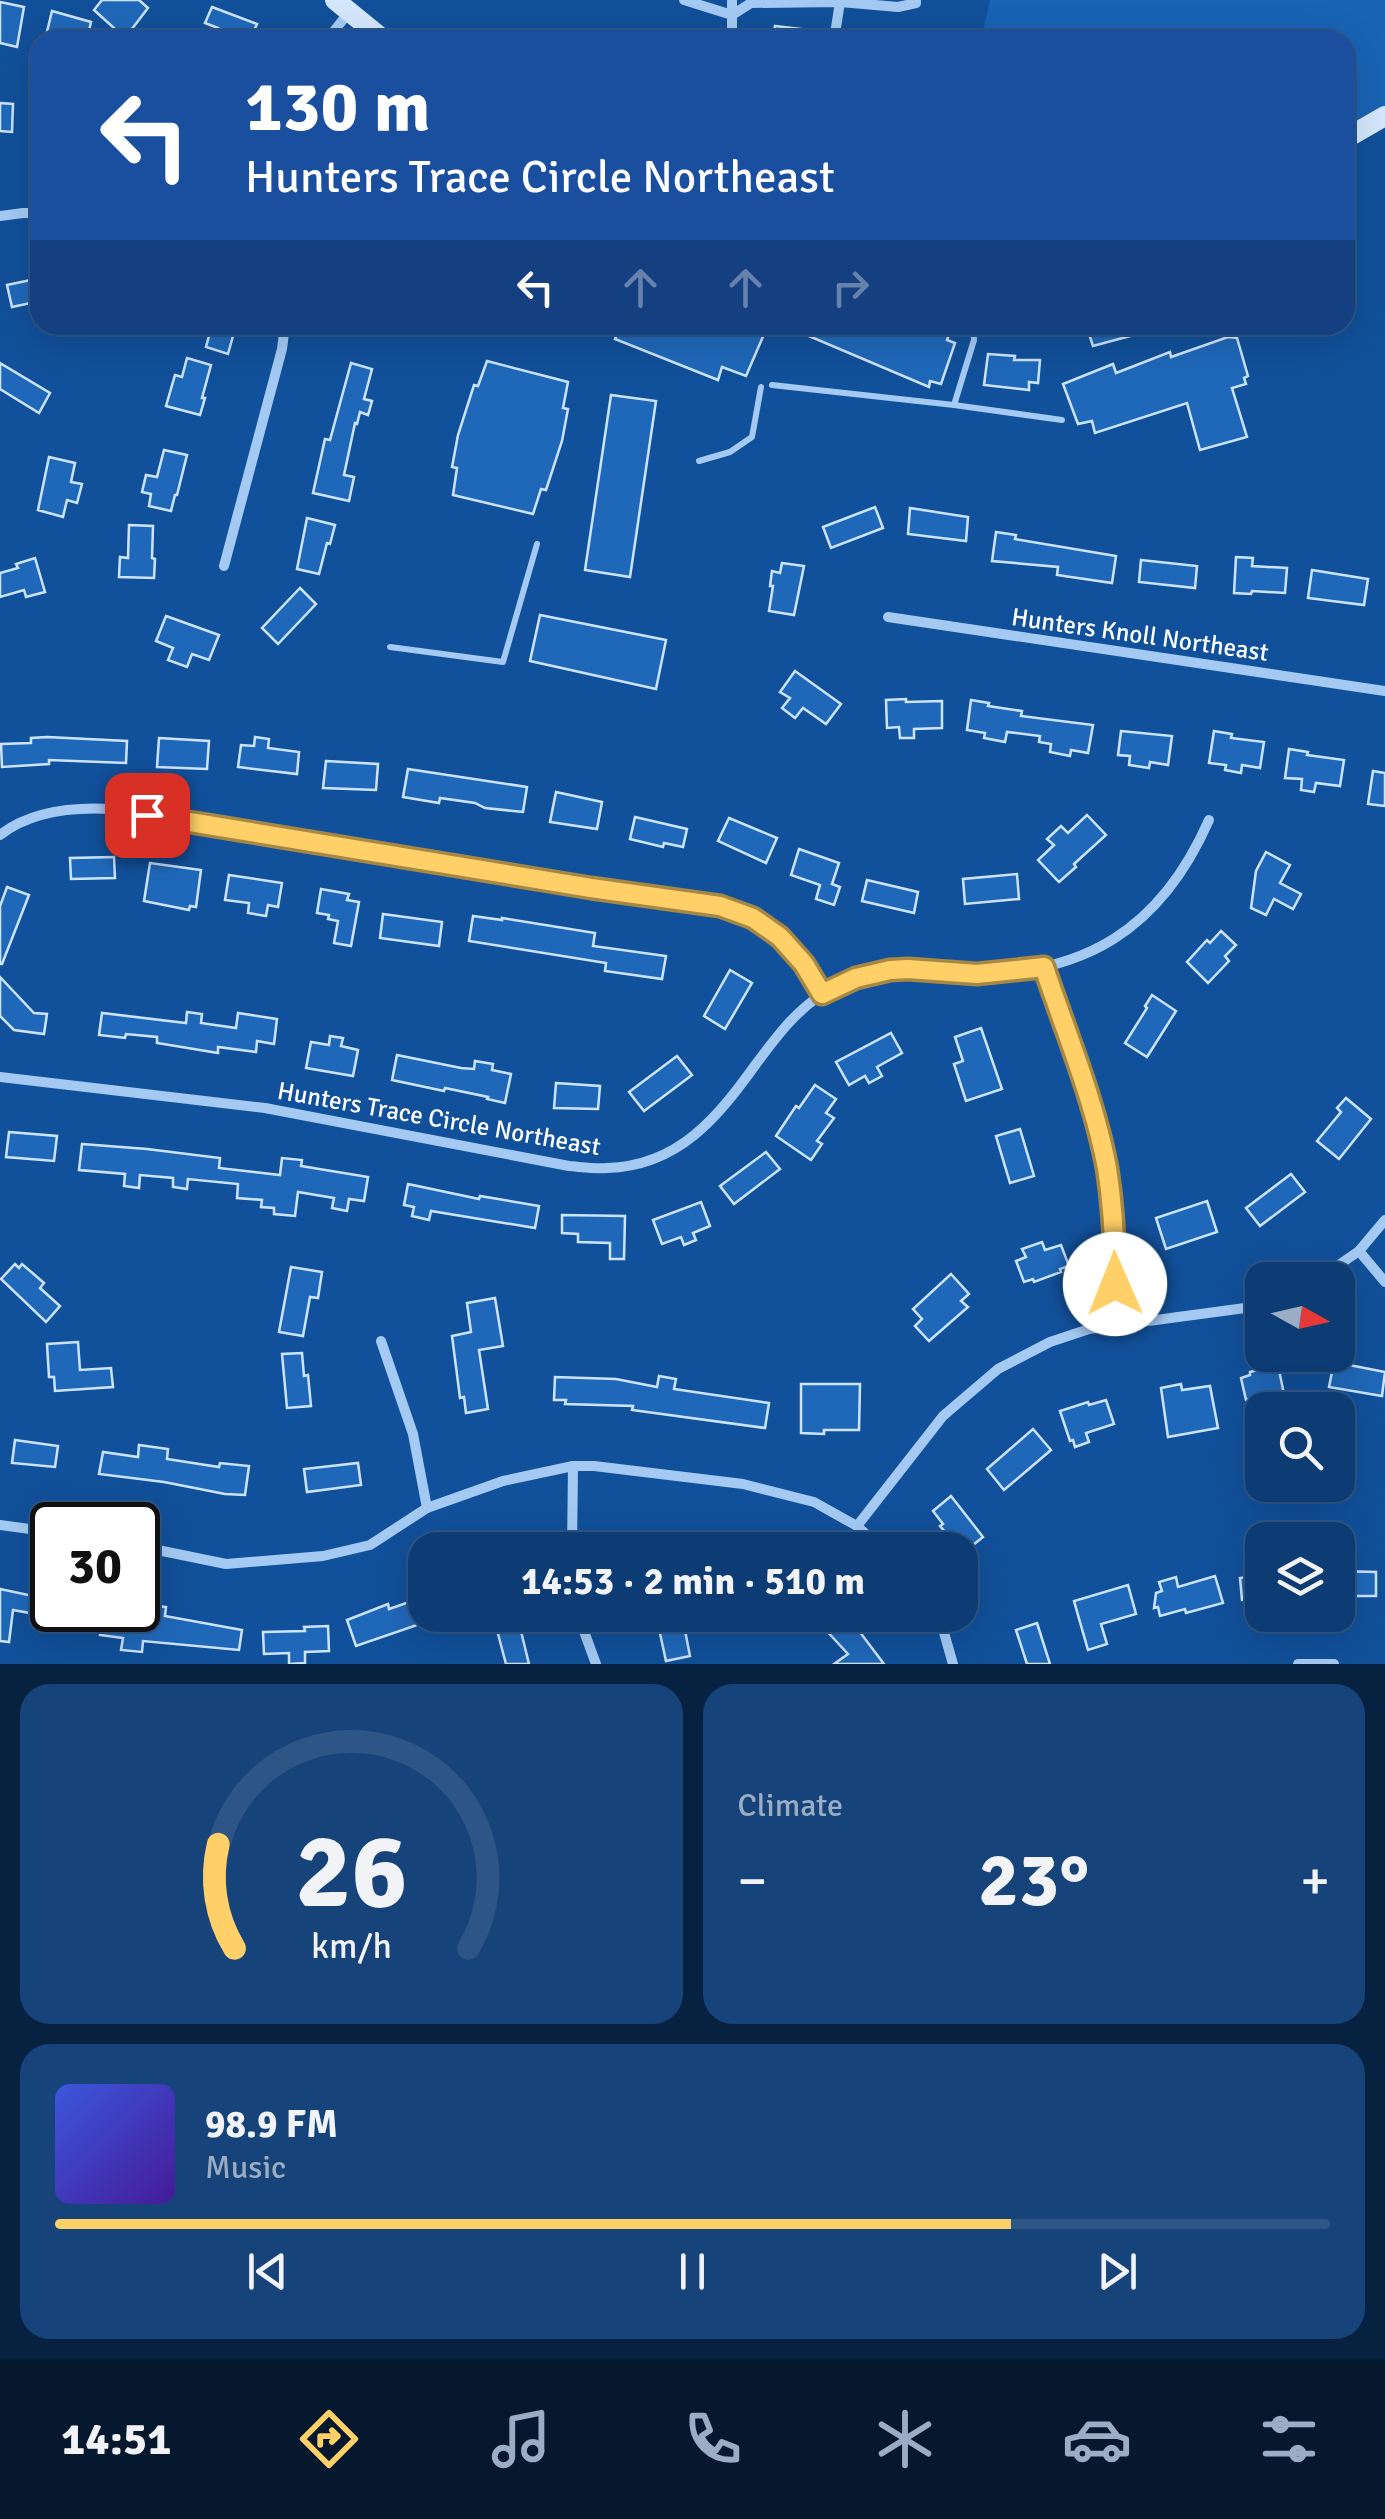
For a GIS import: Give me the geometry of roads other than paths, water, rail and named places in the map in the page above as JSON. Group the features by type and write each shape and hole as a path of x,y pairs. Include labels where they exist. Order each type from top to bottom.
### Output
{"street":[{"path":"684,0 732,15"},
{"path":"732,0 732,30"},
{"path":"732,15 750,2 826,1 898,7 916,4 916,0"},
{"path":"836,30 840,2"},
{"path":"331,30 342,6 372,30"},
{"path":"1355,133 1385,116"},
{"path":"0,216 30,213"},
{"path":"224,566 284,335"},
{"name":"Hunters Knoll Northeast","path":"888,618 1385,690"},
{"path":"0,835 40,814 78,808 110,809 720,906 753,918 780,937 804,964 822,994"},
{"name":"Hunters Trace Circle Northeast","path":"0,1078 265,1108 570,1166 633,1165 680,1147 700,1132 724,1109 784,1026 822,994 856,978 890,970 977,974 1044,967 1096,950 1145,916 1182,873 1209,820"},
{"path":"1044,967 1106,1167 1115,1245 1112,1325"},
{"path":"1343,1262 1385,1220"},
{"path":"1358,1251 1385,1282"},
{"path":"857,1526 943,1416 998,1369 1050,1342 1089,1329 1245,1308"},
{"path":"381,1341 413,1434 427,1508"},
{"path":"572,1532 573,1466"},
{"path":"160,1550 226,1564 323,1556 370,1545 427,1508 503,1481 573,1466 743,1484 814,1502 864,1532"},
{"path":"0,1525 30,1529"},
{"path":"584,1632 596,1664"},
{"path":"944,1632 953,1664"},
{"path":"1298,1664 1334,1664"}],"lane":[{"path":"954,404 974,335"},
{"path":"772,385 1062,420"},
{"path":"699,461 730,452 752,437 761,387"},
{"path":"390,646 503,662 537,544"}]}
